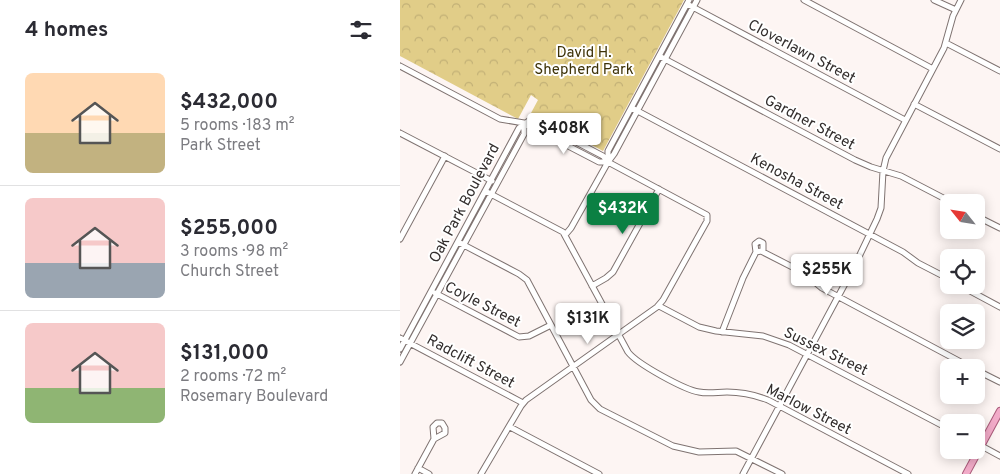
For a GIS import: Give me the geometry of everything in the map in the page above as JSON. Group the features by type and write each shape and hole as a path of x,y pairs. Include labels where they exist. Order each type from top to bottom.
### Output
{"main road":[{"path":"985,435 1000,411"},
{"path":"966,474 972,459"}],"street":[{"path":"565,235 571,228 614,154 697,0"},
{"path":"804,0 933,68"},
{"path":"934,0 956,10"},
{"path":"743,474 870,234 881,208 883,170 887,154 946,42 956,10 962,0"},
{"path":"608,162 608,151 688,2"},
{"name":"Cloverlawn Street","path":"688,2 693,7 905,120"},
{"path":"946,42 1000,71"},
{"name":"Gardner Street","path":"659,56 856,160 901,176 940,196"},
{"path":"400,66 500,119 524,124 600,162 608,162"},
{"path":"914,104 1000,149"},
{"name":"Kenosha Street","path":"632,108 870,234 940,275"},
{"path":"481,474 524,403 659,306 707,221 708,216 557,132 530,120 524,124"},
{"name":"Oak Park Boulevard","path":"400,362 406,341 431,291 519,128 524,124"},
{"name":"Oak Park Boulevard","path":"400,348 437,294 524,134 524,124"},
{"path":"554,138 557,132"},
{"path":"400,134 497,184"},
{"path":"577,150 580,144"},
{"path":"400,239 445,156"},
{"path":"592,286 613,272 659,189"},
{"name":"Marlow Street","path":"485,191 552,225 565,235 634,359 695,391 749,394 780,406 908,474"},
{"path":"985,220 1000,228"},
{"path":"722,332 742,278 756,252 754,244 759,240 763,243 764,251"},
{"path":"458,242 525,278 596,406 660,441 690,451 732,451 752,458 782,474"},
{"path":"756,252 764,251 804,274 820,287 955,359"},
{"name":"Coyle Street","path":"431,291 519,337 529,336 551,325"},
{"path":"976,294 1000,307"},
{"name":"Sussex Street","path":"659,306 700,327 722,332 763,336 789,345 940,424"},
{"name":"Radclift Street","path":"406,341 524,403"},
{"path":"985,374 1000,382"},
{"path":"510,427 599,474"},
{"path":"415,474 434,439"},
{"path":"985,447 1000,456"},
{"path":"418,468 429,474"}],"green space":[{"name":"David H. Shepherd Park","path":"400,0 684,0 603,151 531,113 538,100 531,95 518,119 400,56"}]}
